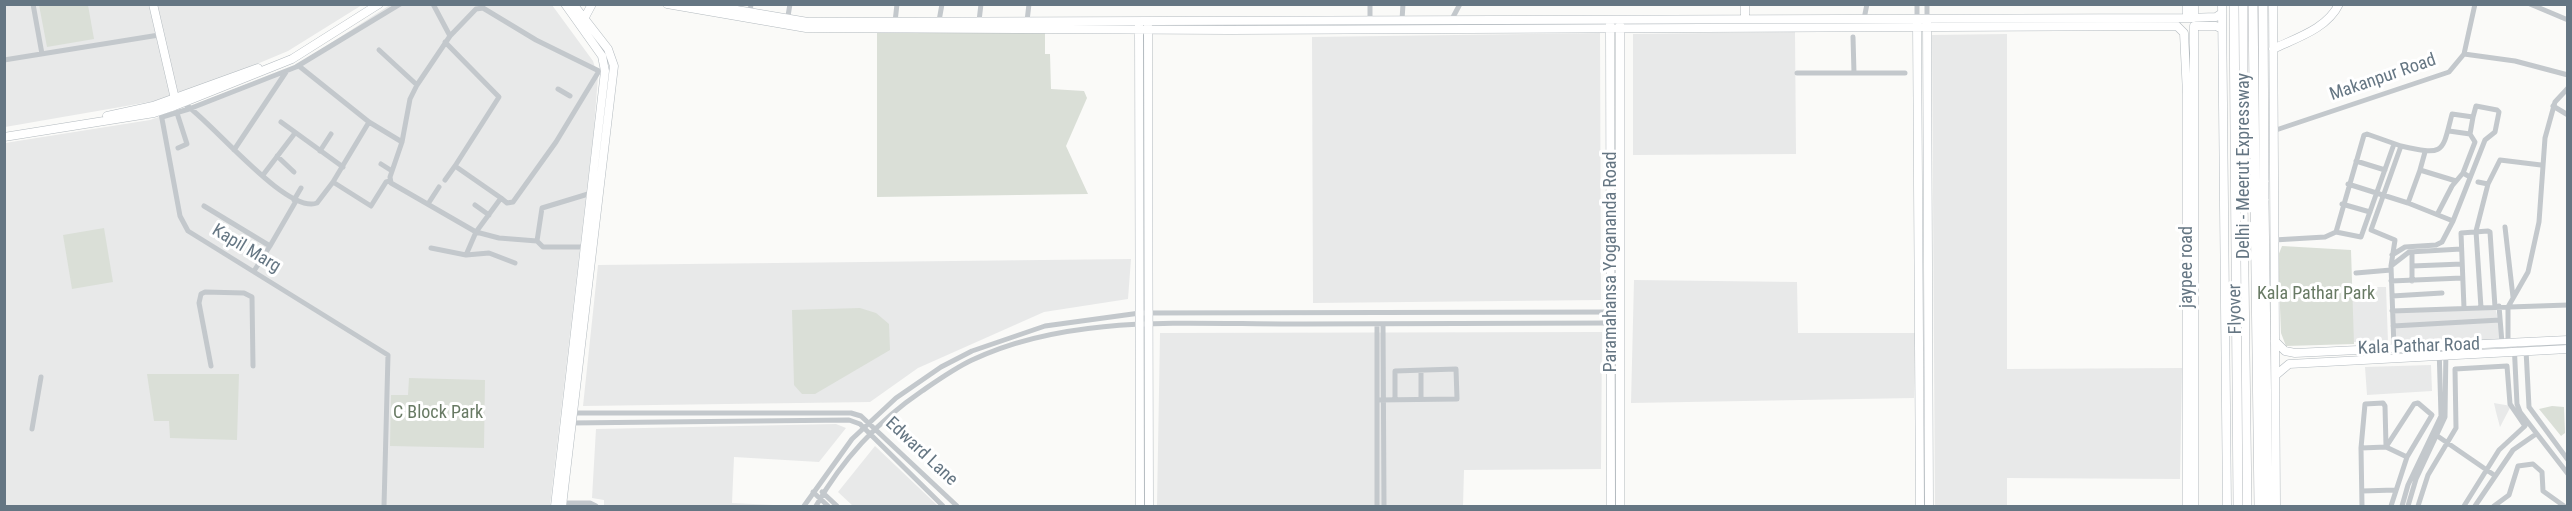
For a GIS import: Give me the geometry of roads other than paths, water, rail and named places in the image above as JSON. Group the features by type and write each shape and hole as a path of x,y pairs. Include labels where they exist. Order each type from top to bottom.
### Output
{"highway":[{"name":"Flyover","path":"2234,4 2238,507"},
{"name":"Delhi - Meerut Expressway","path":"2243,4 2242,182 2247,507"},
{"name":"Delhi - Meerut Expressway","path":"2253,4 2259,507"},
{"path":"2263,4 2268,507"}],"street":[{"path":"33,4 42,54"},
{"path":"153,4 175,99 187,106 277,189 295,200 306,205 317,203 343,167 369,122"},
{"path":"161,111 175,99 291,54 370,4"},
{"path":"4,132 161,111 177,113 187,106 292,58 379,4"},
{"path":"4,137 187,106 299,66 400,4"},
{"path":"433,4 450,36"},
{"path":"565,4 602,56 606,72 595,192 569,413"},
{"path":"455,166 507,203 513,202 541,164 575,100 606,72 613,58 573,4"},
{"path":"584,19 592,4"},
{"path":"667,4 786,23 1452,29 2190,18 2216,17 2222,9"},
{"path":"701,4 750,13 786,23 1027,21 1139,26"},
{"path":"750,13 751,4"},
{"path":"783,4 790,5 786,23"},
{"path":"895,22 897,4"},
{"path":"939,21 942,4"},
{"path":"979,21 981,4"},
{"path":"1027,21 1029,4"},
{"path":"1370,4 1370,20"},
{"path":"1402,20 1403,4"},
{"path":"1452,29 1452,19 1460,4"},
{"path":"1745,4 1745,19"},
{"path":"1864,19 1867,4"},
{"path":"1917,4 1920,507"},
{"path":"1927,4 1929,507"},
{"path":"2187,4 2190,18"},
{"path":"2190,18 2194,4"},
{"path":"2272,4 2276,507"},
{"path":"2273,49 2323,24 2334,14 2339,4"},
{"path":"2475,4 2464,54 2515,61 2568,75"},
{"path":"2530,4 2568,20"},
{"path":"390,181 402,142 410,99 417,85 445,42 476,9 483,8 536,40 606,72"},
{"path":"2222,9 2222,198 2227,507"},
{"path":"1148,26 1370,20 1610,18 1864,19 1917,23"},
{"name":"Paramahansa Yogananda Road","path":"1610,18 1616,312 1620,323 1620,507"},
{"name":"Paramahansa Yogananda Road","path":"1611,507 1611,323 1616,312 1620,18"},
{"path":"1927,23 2182,28 2191,111"},
{"path":"1139,26 1144,313"},
{"path":"1140,507 1148,26"},
{"path":"2187,507 2190,443 2191,111 2194,26 2216,26 2222,30"},
{"path":"4,60 159,35"},
{"path":"1854,38 1854,73"},
{"path":"445,42 500,99 445,180"},
{"path":"379,50 417,85"},
{"name":"Makanpur Road","path":"2273,130 2449,72 2464,54"},
{"path":"299,66 369,122 402,142"},
{"path":"234,150 287,71"},
{"path":"1797,73 1905,74"},
{"path":"2508,343 2508,307 2530,266 2541,211 2541,165 2553,106 2568,88"},
{"path":"558,89 575,100"},
{"path":"2392,255 2405,247 2439,244 2453,221 2486,138 2495,132 2499,112 2497,110 2476,106 2470,134 2475,141 2463,173 2438,213"},
{"path":"2553,106 2568,115"},
{"name":"Kapil Marg","path":"161,111 183,224 195,236 386,353 389,367 384,507"},
{"path":"177,113 187,144 178,148"},
{"path":"2336,231 2348,184 2366,134 2425,152 2442,146 2449,131 2452,114 2473,117"},
{"path":"281,122 343,167"},
{"path":"2449,131 2470,134"},
{"path":"263,175 295,133"},
{"path":"320,151 331,134"},
{"path":"2274,240 2325,237 2336,231 2361,237 2394,144"},
{"path":"2394,348 2391,268 2394,238 2371,230 2401,146"},
{"path":"2472,149 2480,152"},
{"path":"2408,202 2425,152"},
{"path":"277,156 294,172"},
{"path":"2356,160 2385,170"},
{"path":"2481,308 2476,231 2488,184 2500,160 2541,165"},
{"path":"381,164 392,171"},
{"path":"2420,170 2456,181"},
{"path":"2463,173 2470,177"},
{"path":"390,181 476,232 499,238 537,241 543,247 585,247"},
{"path":"333,182 371,206 386,182 390,181"},
{"path":"2478,182 2488,184"},
{"path":"2222,184 2273,183"},
{"path":"2348,184 2408,202 2453,221"},
{"path":"428,204 439,187"},
{"path":"255,271 301,188"},
{"path":"537,241 542,208 595,192"},
{"path":"595,192 585,247 560,505 590,503 596,507"},
{"path":"2222,198 2274,197"},
{"path":"466,255 476,232 501,198"},
{"path":"2342,204 2370,212"},
{"path":"475,205 489,215"},
{"path":"204,206 270,246"},
{"path":"2505,227 2514,298"},
{"path":"2464,308 2461,233 2490,232 2497,306 2511,352 2517,404 2536,434 2568,474"},
{"path":"431,248 466,255 489,253 515,263"},
{"path":"2355,273 2391,268 2398,258 2412,252 2461,249"},
{"path":"2412,252 2412,280"},
{"path":"2412,266 2462,264"},
{"path":"2391,282 2463,278"},
{"path":"211,366 199,303 201,294 205,292 244,293 252,297 254,366"},
{"path":"2392,296 2442,293"},
{"path":"2392,311 2568,305"},
{"path":"804,507 864,423 896,398 941,367 992,343 1045,326 1144,313 1616,312"},
{"path":"2393,326 2500,320"},
{"path":"816,507 831,481 870,435 898,407 971,360 1003,347 1043,336 1144,325 1620,323"},
{"path":"1380,324 1381,488 1384,507"},
{"path":"1144,325 1149,507"},
{"name":"Kala Pathar Road","path":"2275,341 2285,351 2295,353 2568,340"},
{"path":"2525,342 2529,407 2568,460"},
{"path":"2402,507 2446,412 2443,346"},
{"name":"Kala Pathar Road","path":"2276,375 2289,364 2568,349"},
{"path":"2418,507 2428,475 2456,426 2454,369 2507,366 2510,404 2524,426 2502,447 2485,468 2464,507"},
{"path":"1380,400 1395,400 1421,399 1457,399 1456,369 1395,371 1395,400"},
{"path":"1421,370 1421,399"},
{"path":"32,429 41,377"},
{"path":"2362,507 2361,448 2365,404 2383,403 2386,447"},
{"path":"2386,447 2414,404 2418,403 2432,416 2406,462 2391,507"},
{"path":"569,413 851,413 864,423"},
{"path":"568,423 849,420 864,423"},
{"name":"Edward Lane","path":"864,423 875,430 957,507"},
{"name":"Edward Lane","path":"864,423 870,435 943,507"},
{"path":"2435,434 2494,475"},
{"path":"2475,507 2494,475 2513,450 2536,434"},
{"path":"2190,443 2194,507"},
{"path":"2361,448 2386,447 2418,469"},
{"path":"2504,461 2516,471"},
{"path":"2494,507 2509,495 2519,465 2536,465 2542,474 2543,491 2564,507"},
{"path":"2408,507 2418,469"},
{"path":"1377,507 1381,488"},
{"path":"815,490 837,507"},
{"path":"2362,491 2395,490"},
{"path":"822,496 828,507"}],"park label":[{"name":"Kala Pathar Park","path":"2316,294"},
{"name":"C Block Park","path":"438,413"}]}
